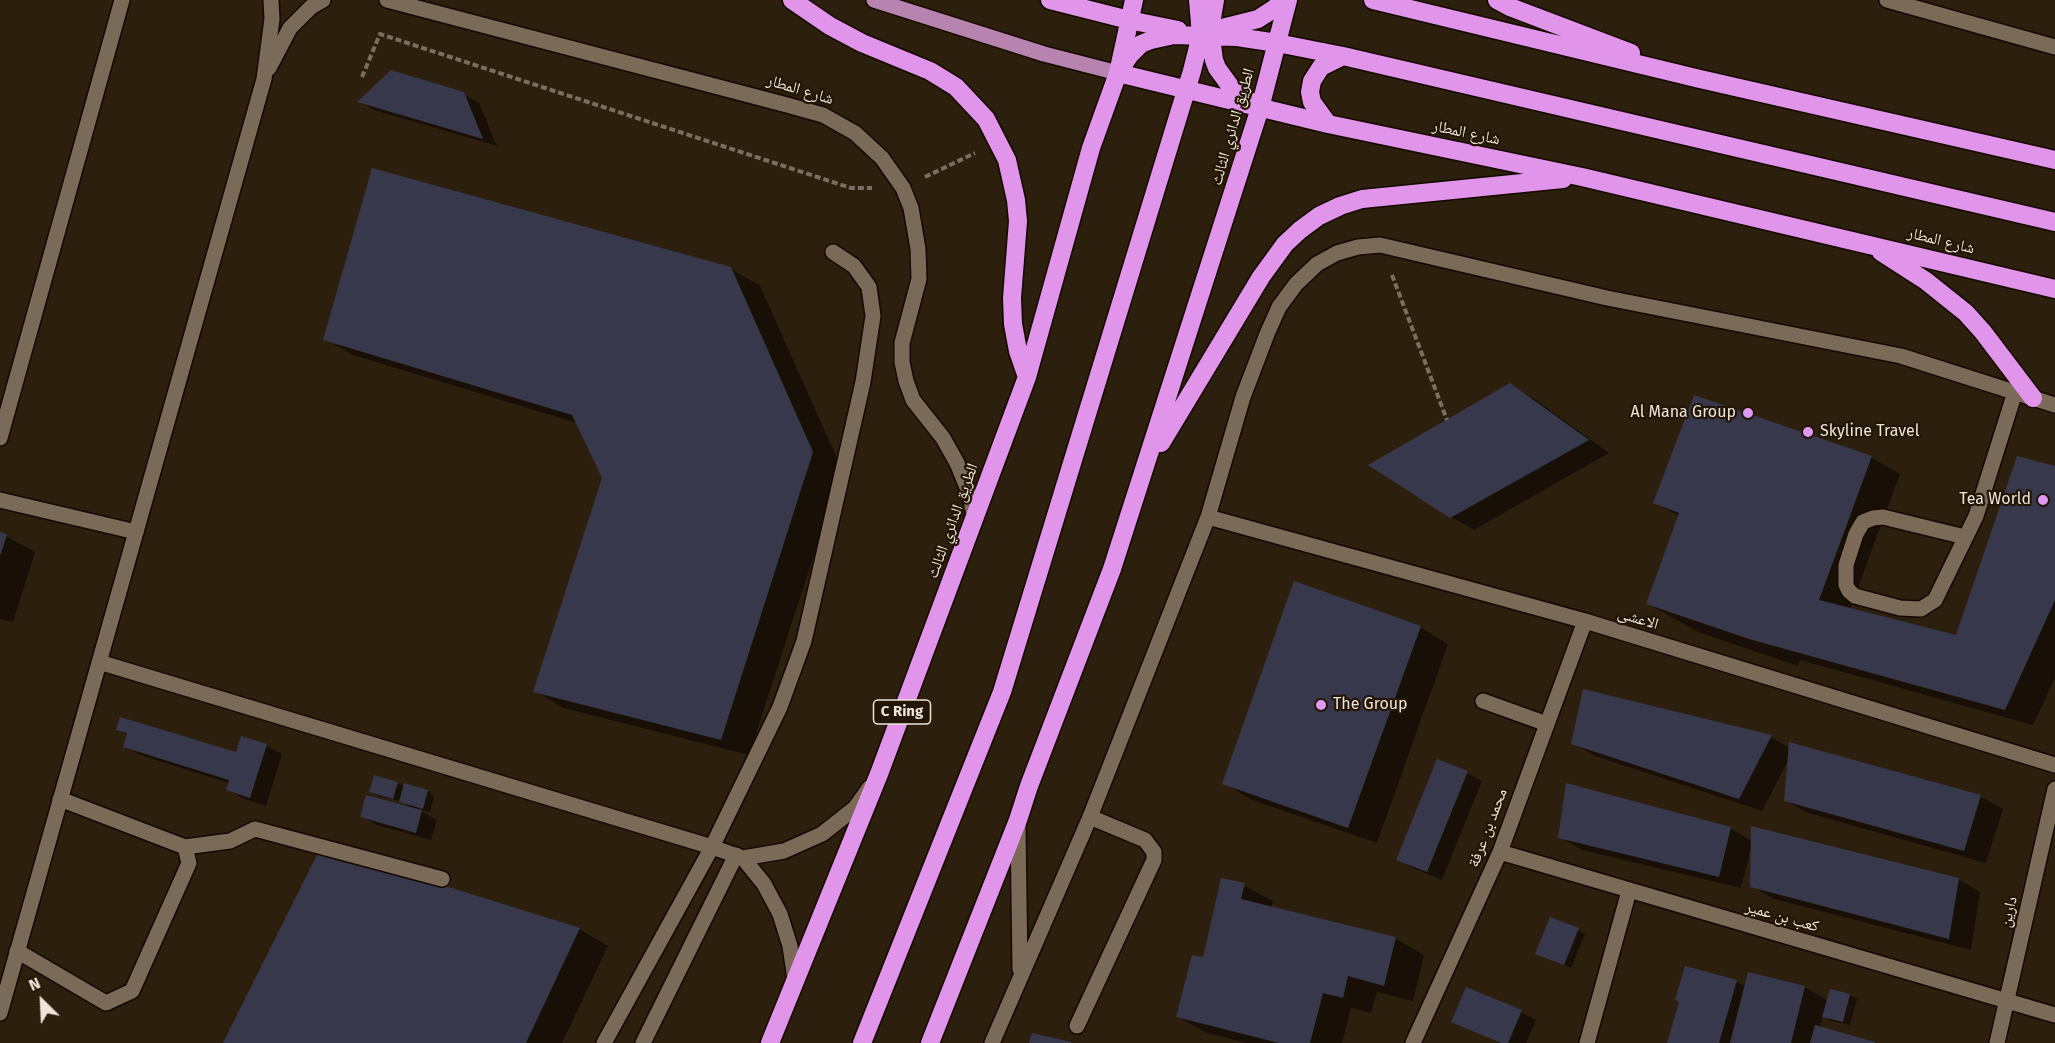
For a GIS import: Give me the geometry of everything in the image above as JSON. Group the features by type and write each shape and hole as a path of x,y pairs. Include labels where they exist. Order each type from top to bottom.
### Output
{"highway":[{"path":"792,0 854,39 930,71 956,87 986,119 999,141 1010,170 1016,200 1018,221 1012,298 1013,324 1018,351 1027,377"},
{"path":"1050,0 1175,30 1277,43 1343,56 2055,222"},
{"name":"الطريق الدائري الثالث","path":"770,1043 879,774 1027,377 1091,148 1118,73 1134,0"},
{"path":"1198,0 1205,33 1214,60 1224,79 1233,90 1260,108"},
{"path":"862,1043 1002,692 1215,0"},
{"path":"1118,73 1130,55 1142,44 1151,40 1174,35 1205,33 1258,19 1275,9 1283,0"},
{"name":"الطريق الدائري الثالث","path":"930,1043 1018,820 1112,569 1260,108 1288,0"},
{"path":"1372,0 1700,79 2055,160"},
{"path":"1497,0 1510,7 1700,79"},
{"path":"1328,124 1312,102 1310,92 1312,81 1321,67 1343,56"},
{"name":"شارع المطار","path":"1118,73 1328,124 1582,177 2055,289"},
{"path":"1145,471 1260,277 1285,244 1319,216 1362,199 1582,177"},
{"path":"1870,244 1932,286 1966,313 2033,398"}],"main road":[{"name":"شارع المطار","path":"874,0 1044,54 1118,73"}],"street":[{"path":"0,438 122,0"},
{"path":"0,1012 264,79 272,19 271,0"},
{"path":"264,79 290,28 311,7 323,0"},
{"name":"شارع المطار","path":"387,0 823,115 855,133 882,158 903,188 915,224 919,279 902,343 902,362 906,381 914,400 943,438 957,463 968,490 975,518"},
{"path":"1887,0 2055,47"},
{"path":"992,1043 1090,816 1208,518 1243,397 1267,333 1279,307 1296,284 1317,264 1358,247 1380,245 1607,298 1901,356 2055,405"},
{"path":"604,1043 712,847 780,707 804,641 863,382 873,316 869,287 854,266 834,252"},
{"path":"1965,537 1883,517 1863,522 1856,534 1846,565 1846,585 1855,596 1900,609 1921,609 1935,600 1976,516 2015,392"},
{"path":"0,500 135,532"},
{"name":"الاعشى","path":"1208,518 1585,621 2055,765"},
{"name":"محمد بن عرفة","path":"1413,1043 1500,852 1585,621"},
{"path":"99,662 740,857 784,851 822,834 855,808 879,774"},
{"path":"1483,701 1547,724"},
{"name":"دارين","path":"1997,1043 2055,789"},
{"path":"60,799 185,848 230,841 255,829 442,879"},
{"path":"1077,1026 1154,860 1154,852 1145,840 1090,816"},
{"path":"1018,820 1020,975"},
{"path":"17,951 106,1003 132,991 189,863 185,848"},
{"name":"كعب بن عمير","path":"1500,852 2055,1015"},
{"path":"740,857 764,884 780,914 790,946 795,980"},
{"path":"643,1043 740,857"},
{"path":"1587,1043 1629,891"}],"path":[{"path":"362,77 380,34 851,188 903,188 999,141"},
{"path":"1380,245 1447,420"}],"building":[{"path":"391,70 464,92 483,139 357,102"},
{"path":"372,168 731,267 813,452 721,740 533,692 602,478 572,415 323,340"},
{"path":"1510,383 1589,440 1450,518 1368,465"},
{"path":"1694,395 1872,456 1819,600 1956,635 2017,456 2055,466 2055,600 2005,710 1749,639 1646,604 1679,513 1653,503"},
{"path":"0,532 7,534 1,554 0,554"},
{"name":"The Group","path":"1294,581 1421,626 1348,828 1222,784"},
{"path":"1583,689 1772,735 1739,799 1571,744"},
{"path":"120,717 236,752 241,736 267,744 250,798 226,790 229,780 123,747 127,733 116,730"},
{"path":"1789,742 1981,795 1964,851 1784,801"},
{"path":"1437,759 1468,771 1427,872 1396,860"},
{"path":"374,775 398,782 393,799 369,792"},
{"path":"404,783 428,790 423,809 399,802"},
{"path":"1566,783 1731,827 1719,877 1558,838"},
{"path":"366,795 422,810 416,833 360,817"},
{"path":"1751,826 1959,878 1949,939 1750,887"},
{"path":"321,847 580,928 526,1043 223,1043"},
{"path":"1221,878 1245,883 1241,899 1396,937 1384,986 1348,976 1343,998 1323,993 1310,1043 1279,1043 1176,1017 1192,955 1203,957"},
{"path":"1550,917 1579,928 1564,965 1535,954"},
{"path":"1685,966 1737,980 1719,1043 1667,1043 1679,1002 1675,1000"},
{"path":"1748,972 1805,986 1791,1043 1730,1043"},
{"path":"1466,987 1522,1010 1508,1043 1501,1043 1451,1022"},
{"path":"1830,989 1850,994 1843,1022 1822,1017"},
{"path":"1815,1025 1875,1042 1810,1043"},
{"path":"1032,1033 1071,1042 1071,1043 1029,1043"}],"place":[{"name":"Al Mana Group","path":"1748,413"},
{"name":"Skyline Travel","path":"1808,432"},
{"name":"Tea World","path":"2043,500"},
{"name":"The Group","path":"1321,705"}]}
